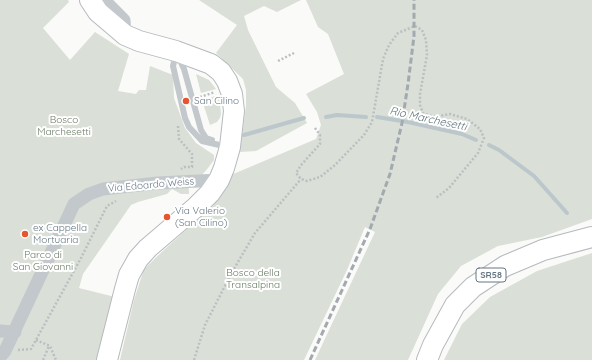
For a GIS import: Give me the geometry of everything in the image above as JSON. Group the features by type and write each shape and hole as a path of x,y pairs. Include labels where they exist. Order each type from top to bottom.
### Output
{"main road":[{"path":"90,0 98,12 125,35 139,41 176,51 211,64 221,72 227,81 232,94 234,112 230,147 219,180 210,193 148,248 138,259 129,275 107,360"},
{"name":"SR58","path":"427,360 433,345 455,305 473,287 504,266 543,250 592,238"}],"street":[{"path":"104,0 124,20 125,35"},
{"name":"Via Edoardo Weiss","path":"0,357 5,351 15,332 74,204 89,194 103,189 158,183 219,180"},
{"path":"0,331 15,332"}],"lane":[{"path":"176,51 173,66 185,118 189,127 202,141 230,147"},
{"path":"176,51 184,69 202,134 206,138 230,147"}],"path":[{"path":"314,128 320,135 320,144 296,172 301,179 307,181 320,177 364,135 372,122 383,59 389,45 398,33 415,26 422,30 426,40 427,55 420,94 420,105 423,113 434,117 450,114 467,118 480,130 484,138 478,153 448,188 436,198"},
{"path":"278,61 294,53"},
{"path":"199,97 219,91"},
{"path":"178,124 179,139 185,148 192,154 192,167 188,167"},
{"path":"194,360 204,325 255,233 301,179"},
{"path":"26,350 31,349 81,258 107,206 119,199"},
{"path":"36,340 50,346 56,360"},
{"path":"43,360 50,346"}],"green space":[{"path":"0,0 68,0 69,2 43,28 70,60 95,32 129,54 118,91 136,94 139,90 146,90 150,66 173,75 174,98 185,128 196,143 214,155 214,160 202,175 188,175 189,194 181,194 172,189 167,194 131,205 83,274 79,288 115,297 99,360 0,360"},
{"path":"199,0 301,0 277,12 264,6 244,16 248,30 276,87 295,103 307,123 256,151 240,152 246,106 246,90 243,79 216,53 237,25"},
{"name":"Bosco della Transalpina","path":"306,0 592,0 592,219 542,237 498,246 461,266 438,294 408,360 315,360 375,232 365,227 347,270 304,360 120,360 134,300 144,269 213,206 231,175 316,139 321,125 317,112 306,94 344,74 328,34 318,27"},
{"path":"196,74 209,80 216,89 201,93"},
{"path":"219,95 220,118 217,122 210,125 202,100"},
{"path":"592,253 592,360 444,360 462,324 490,297 537,271"}],"waterway":[{"name":"Rio Marchesetti","path":"326,117 337,115 366,117"},
{"name":"Rio Marchesetti","path":"377,117 462,134 476,140"},
{"name":"Rio Marchesetti","path":"244,135 304,118"},
{"name":"Rio Marchesetti","path":"489,145 499,150 534,176 567,213"}],"railway":[{"path":"310,360 370,229 390,174 402,123 408,84 414,36 414,0"}],"place":[{"name":"San Cilino","path":"186,101"},
{"name":"Via Valerio (San Cilino)","path":"167,217"},
{"name":"ex Cappella Mortuaria","path":"25,234"}],"park label":[{"name":"Bosco Marchesetti","path":"64,126"},
{"name":"Parco di San Giovanni","path":"43,260"}]}
